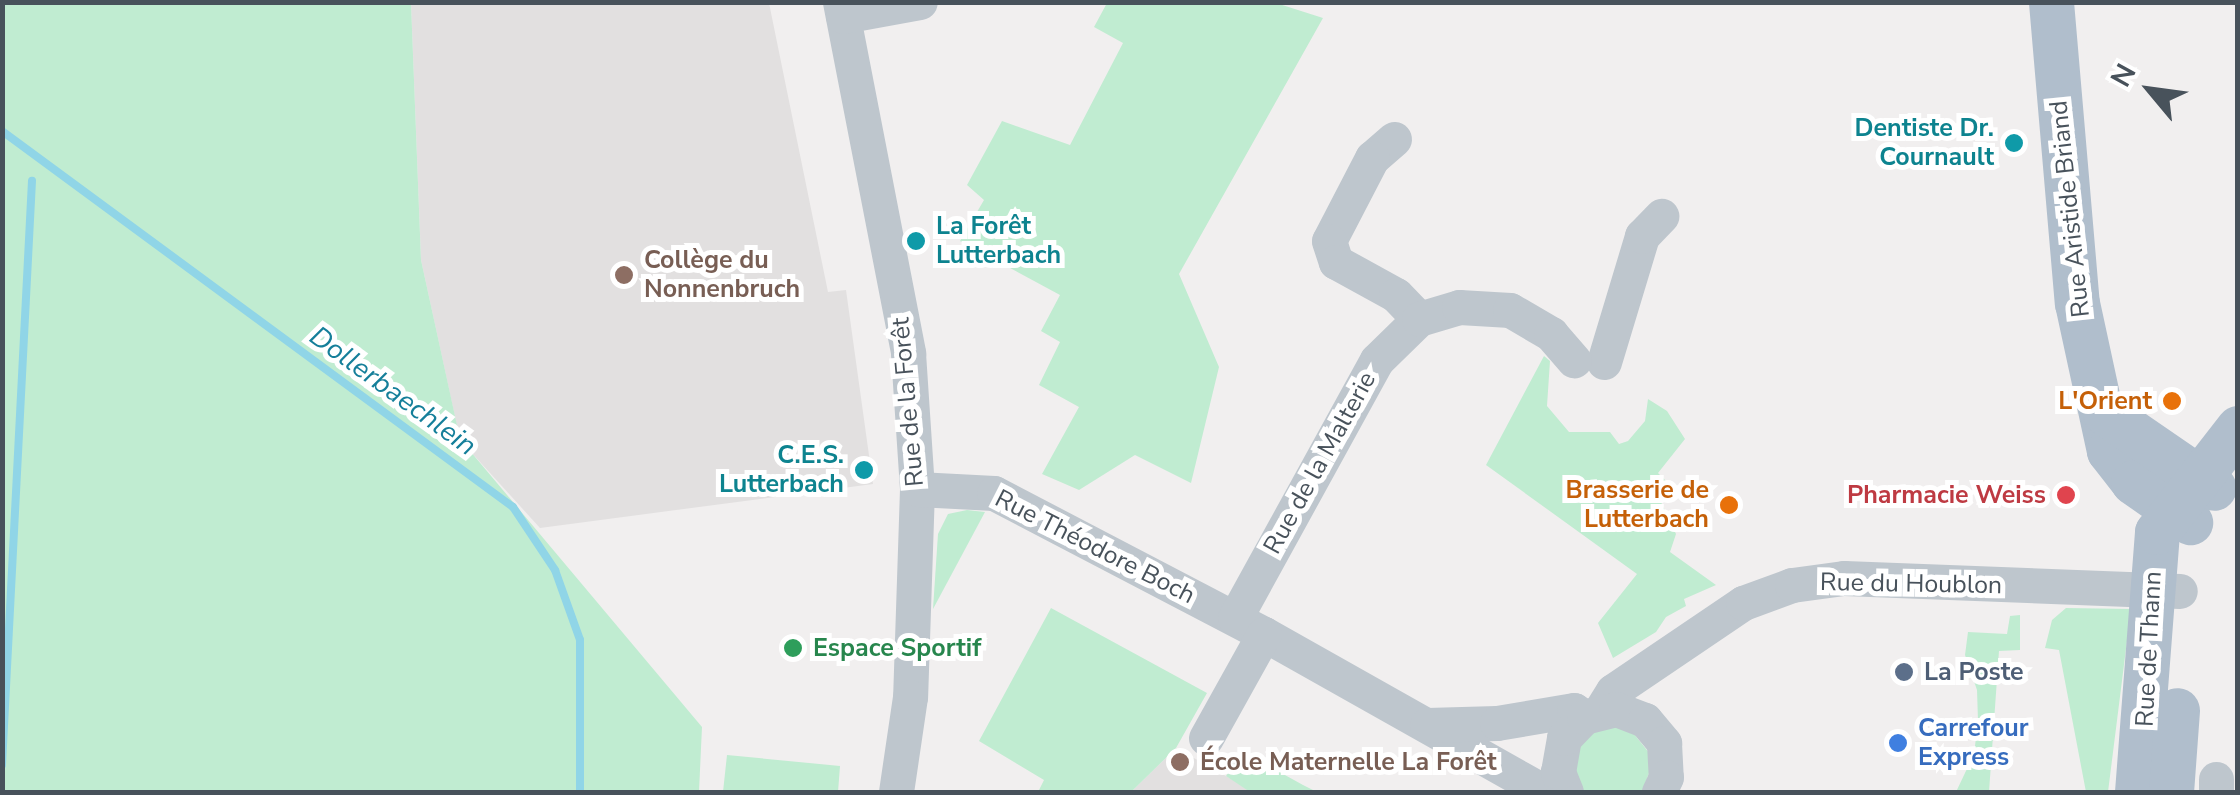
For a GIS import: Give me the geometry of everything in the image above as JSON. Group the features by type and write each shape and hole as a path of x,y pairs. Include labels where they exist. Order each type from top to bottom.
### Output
{"main road":[{"name":"Rue Aristide Briand","path":"2051,2 2078,303 2105,413 2202,491"},
{"path":"2202,491 2238,428"},
{"name":"Rue de Thann","path":"2170,792 2165,591 2156,532 2202,491"},
{"name":"Rue de Thann","path":"2136,792 2165,591"}],"street":[{"name":"Rue de la Forêt","path":"896,792 910,697 918,489 908,353 842,9 920,2"},
{"path":"1394,139 1372,158 1330,241 1336,262 1396,294 1419,319 1459,307 1510,310 1589,361 1642,236 1661,216"},
{"name":"Rue de la Malterie","path":"1250,626 1377,360 1419,319"},
{"name":"Rue Théodore Boch","path":"918,489 994,493 1250,626 1509,774 1557,792"},
{"name":"Rue du Houblon","path":"1583,722 1613,690 1743,603 1807,582 2165,591"},
{"path":"1206,738 1250,626"},
{"path":"1659,792 1666,777 1663,660"},
{"name":"Rue Théodore Boch","path":"1427,724 1496,723 1574,710 1583,722 1631,712 1664,743"},
{"path":"1509,774 1583,722"},
{"path":"1557,792 1558,772 1583,722"}],"shaded area":[{"name":"Collège du Nonnenbruch","path":"411,3 769,3 828,292 846,290 873,484 540,528 460,440 421,260"},
{"name":"École Maternelle La Forêt","path":"1176,748 1251,790 1131,792"}],"green space":[{"path":"2,3 411,3 421,260 460,439 702,727 699,792 3,792"},
{"path":"1107,3 1276,3 1323,18 1179,274 1219,367 1191,483 1135,455 1079,490 1042,474 1079,407 1039,385 1060,342 1041,331 1060,295 960,241 984,200 967,185 1002,121 1070,145 1123,43 1094,27"},
{"path":"1544,356 1550,361 1547,406 1569,432 1610,432 1619,444 1628,441 1645,421 1648,399 1667,411 1685,439 1658,473 1669,484 1660,500 1676,534 1670,552 1716,585 1684,599 1686,606 1666,617 1656,632 1613,658 1598,623 1637,574 1486,465"},
{"path":"985,512 933,609 938,534 948,514"},
{"path":"1051,608 1207,693 1176,748 1131,792 1038,792 1044,780 979,741"},
{"path":"2066,608 2131,609 2108,792 2086,792 2059,650 2045,648 2052,620"},
{"path":"2020,615 2020,650 1999,651 1989,792 1956,792 1974,754 1978,721 1977,690 1965,655 1968,632 2007,634 2010,616"},
{"path":"1626,724 1654,759 1642,792 1584,792 1573,774 1574,750 1584,734"},
{"path":"1243,752 1317,792 1250,792 1226,776"},
{"path":"727,755 840,766 838,792 723,792"}],"waterway":[{"name":"Dollerbaechlein","path":"2,131 513,507 555,570 580,640 580,792"},
{"path":"2,765 32,181"}],"place":[{"name":"Dentiste Dr. Cournault","path":"2014,143"},
{"name":"La Forêt Lutterbach","path":"916,241"},
{"name":"Collège du Nonnenbruch","path":"624,275"},
{"name":"L'Orient","path":"2172,401"},
{"name":"C.E.S. Lutterbach","path":"864,470"},
{"name":"Pharmacie Weiss","path":"2066,495"},
{"name":"Brasserie de Lutterbach","path":"1729,505"},
{"name":"Espace Sportif","path":"793,648"},
{"name":"La Poste","path":"1904,672"},
{"name":"Carrefour Express","path":"1898,743"},
{"name":"École Maternelle La Forêt","path":"1180,762"}]}
